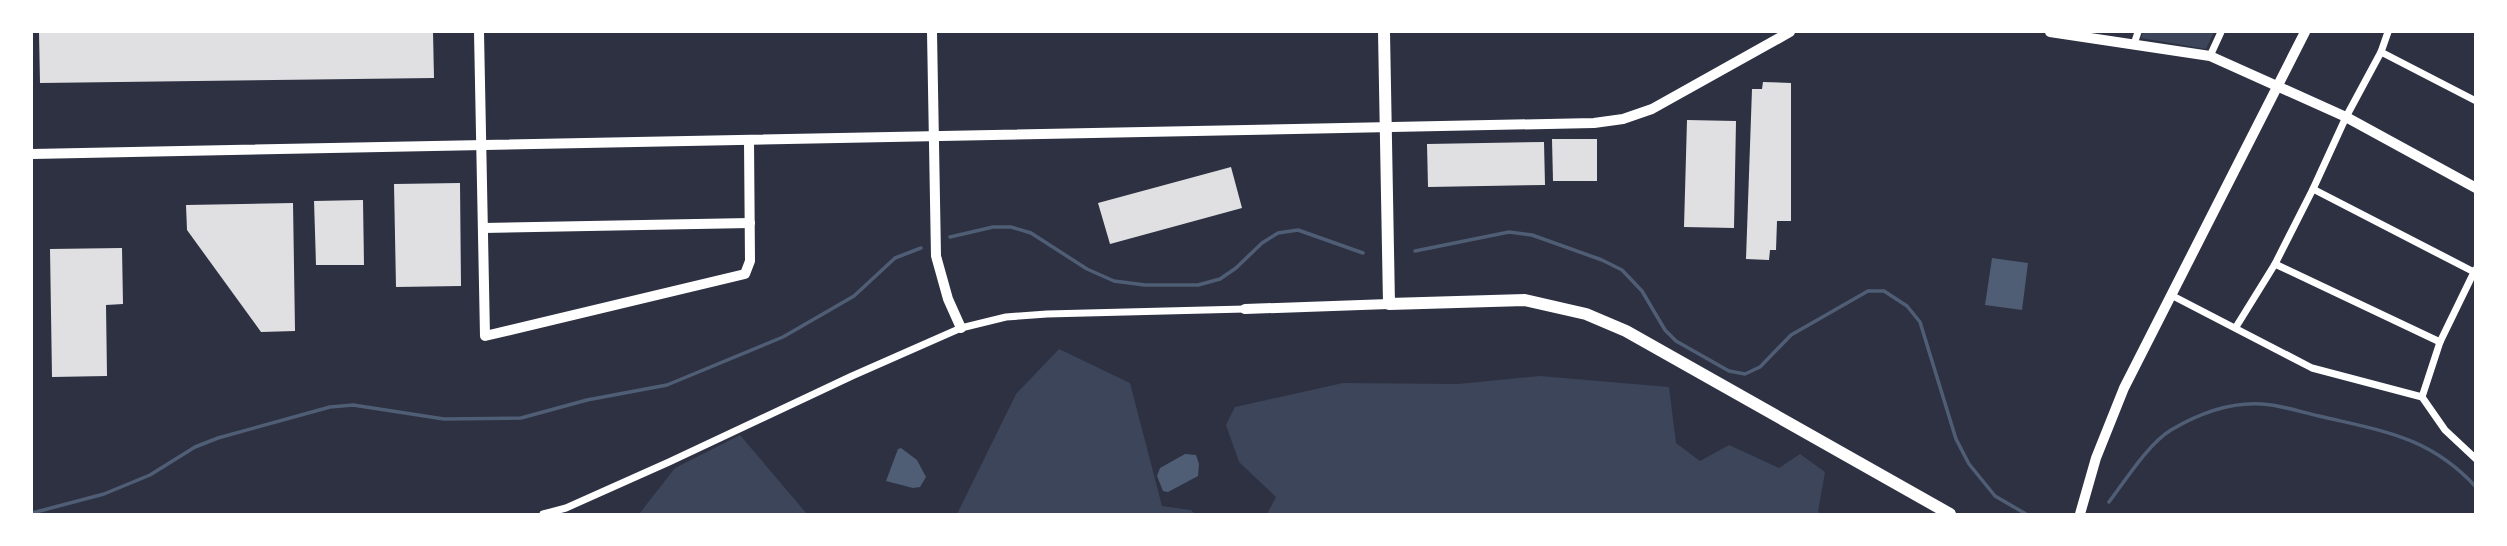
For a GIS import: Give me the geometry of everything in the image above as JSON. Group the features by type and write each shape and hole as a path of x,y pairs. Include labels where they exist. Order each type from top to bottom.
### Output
{"main road":[{"path":"1384,32 1389,304 1525,300 1586,314 1626,331 1950,514"}],"street":[{"path":"479,32 485,336 745,274 750,266 749,141"},
{"path":"932,32 936,256 948,299 961,328"},
{"path":"32,154 1594,123 1623,119 1652,109 1790,32"},
{"path":"2050,32 2210,56 2346,117 2476,188"},
{"path":"2134,44 2138,32"},
{"path":"2210,56 2221,32"},
{"path":"2080,514 2096,458 2119,400 2305,32"},
{"path":"2236,327 2275,264 2389,32"},
{"path":"2381,52 2476,101"},
{"path":"2313,189 2474,271 2440,342 2422,397"},
{"path":"483,228 750,223"},
{"path":"2275,264 2440,342"},
{"path":"2171,295 2312,368 2422,397 2445,430 2476,459"},
{"path":"543,514 566,508 961,328 1006,317 1047,314 1389,304"}],"shaded area":[{"path":"2143,32 2214,32 2206,49 2141,38"},
{"path":"1992,258 2028,263 2022,310 1985,305"},
{"path":"1059,349 1130,383 1162,506 1191,510 1195,514 957,514 1016,394"},
{"path":"1540,376 1669,387 1676,443 1700,461 1729,445 1779,468 1800,454 1825,472 1818,512 1823,514 1267,514 1276,497 1239,462 1226,425 1235,407 1343,383 1458,384"},
{"path":"740,435 807,514 639,514 675,468"},
{"path":"901,448 917,460 926,477 920,487 913,488 886,481 898,449"},
{"path":"1185,454 1196,455 1199,464 1198,476 1168,492 1163,491 1157,476 1160,468"}],"building":[{"path":"39,32 433,32 434,78 40,83"},
{"path":"1763,82 1791,83 1791,221 1777,221 1776,250 1770,250 1769,260 1746,259 1752,89 1762,89"},
{"path":"1687,120 1736,121 1734,228 1684,227"},
{"path":"1552,139 1597,139 1597,181 1553,181"},
{"path":"1544,142 1545,185 1428,187 1427,144"},
{"path":"1231,167 1242,208 1110,244 1098,203"},
{"path":"460,183 461,286 396,287 394,184"},
{"path":"363,200 364,265 316,265 314,201"},
{"path":"293,203 295,331 261,332 187,230 186,205"},
{"path":"122,248 123,304 106,305 107,376 52,377 50,249"}],"waterway":[{"path":"950,237 993,227 1011,227 1031,233 1087,269 1114,281 1145,285 1198,285 1220,279 1262,243 1278,233 1298,230 1363,253"},
{"path":"1415,251 1509,232 1532,235 1602,260 1622,270 1642,291 1665,330 1676,341 1729,371 1745,374 1760,367 1791,335 1868,291 1884,291 1907,306 1920,322 1956,439 1969,464 1995,496 2026,514"},
{"path":"32,513 104,494 150,475 195,447 218,438 330,407 353,405 444,419 521,418 587,400 667,385 783,337 854,296 895,258 921,248"},
{"path":"2109,502 2145,453 2162,436 2215,410 2250,404 2283,407 2404,438 2440,456 2476,487"}]}
